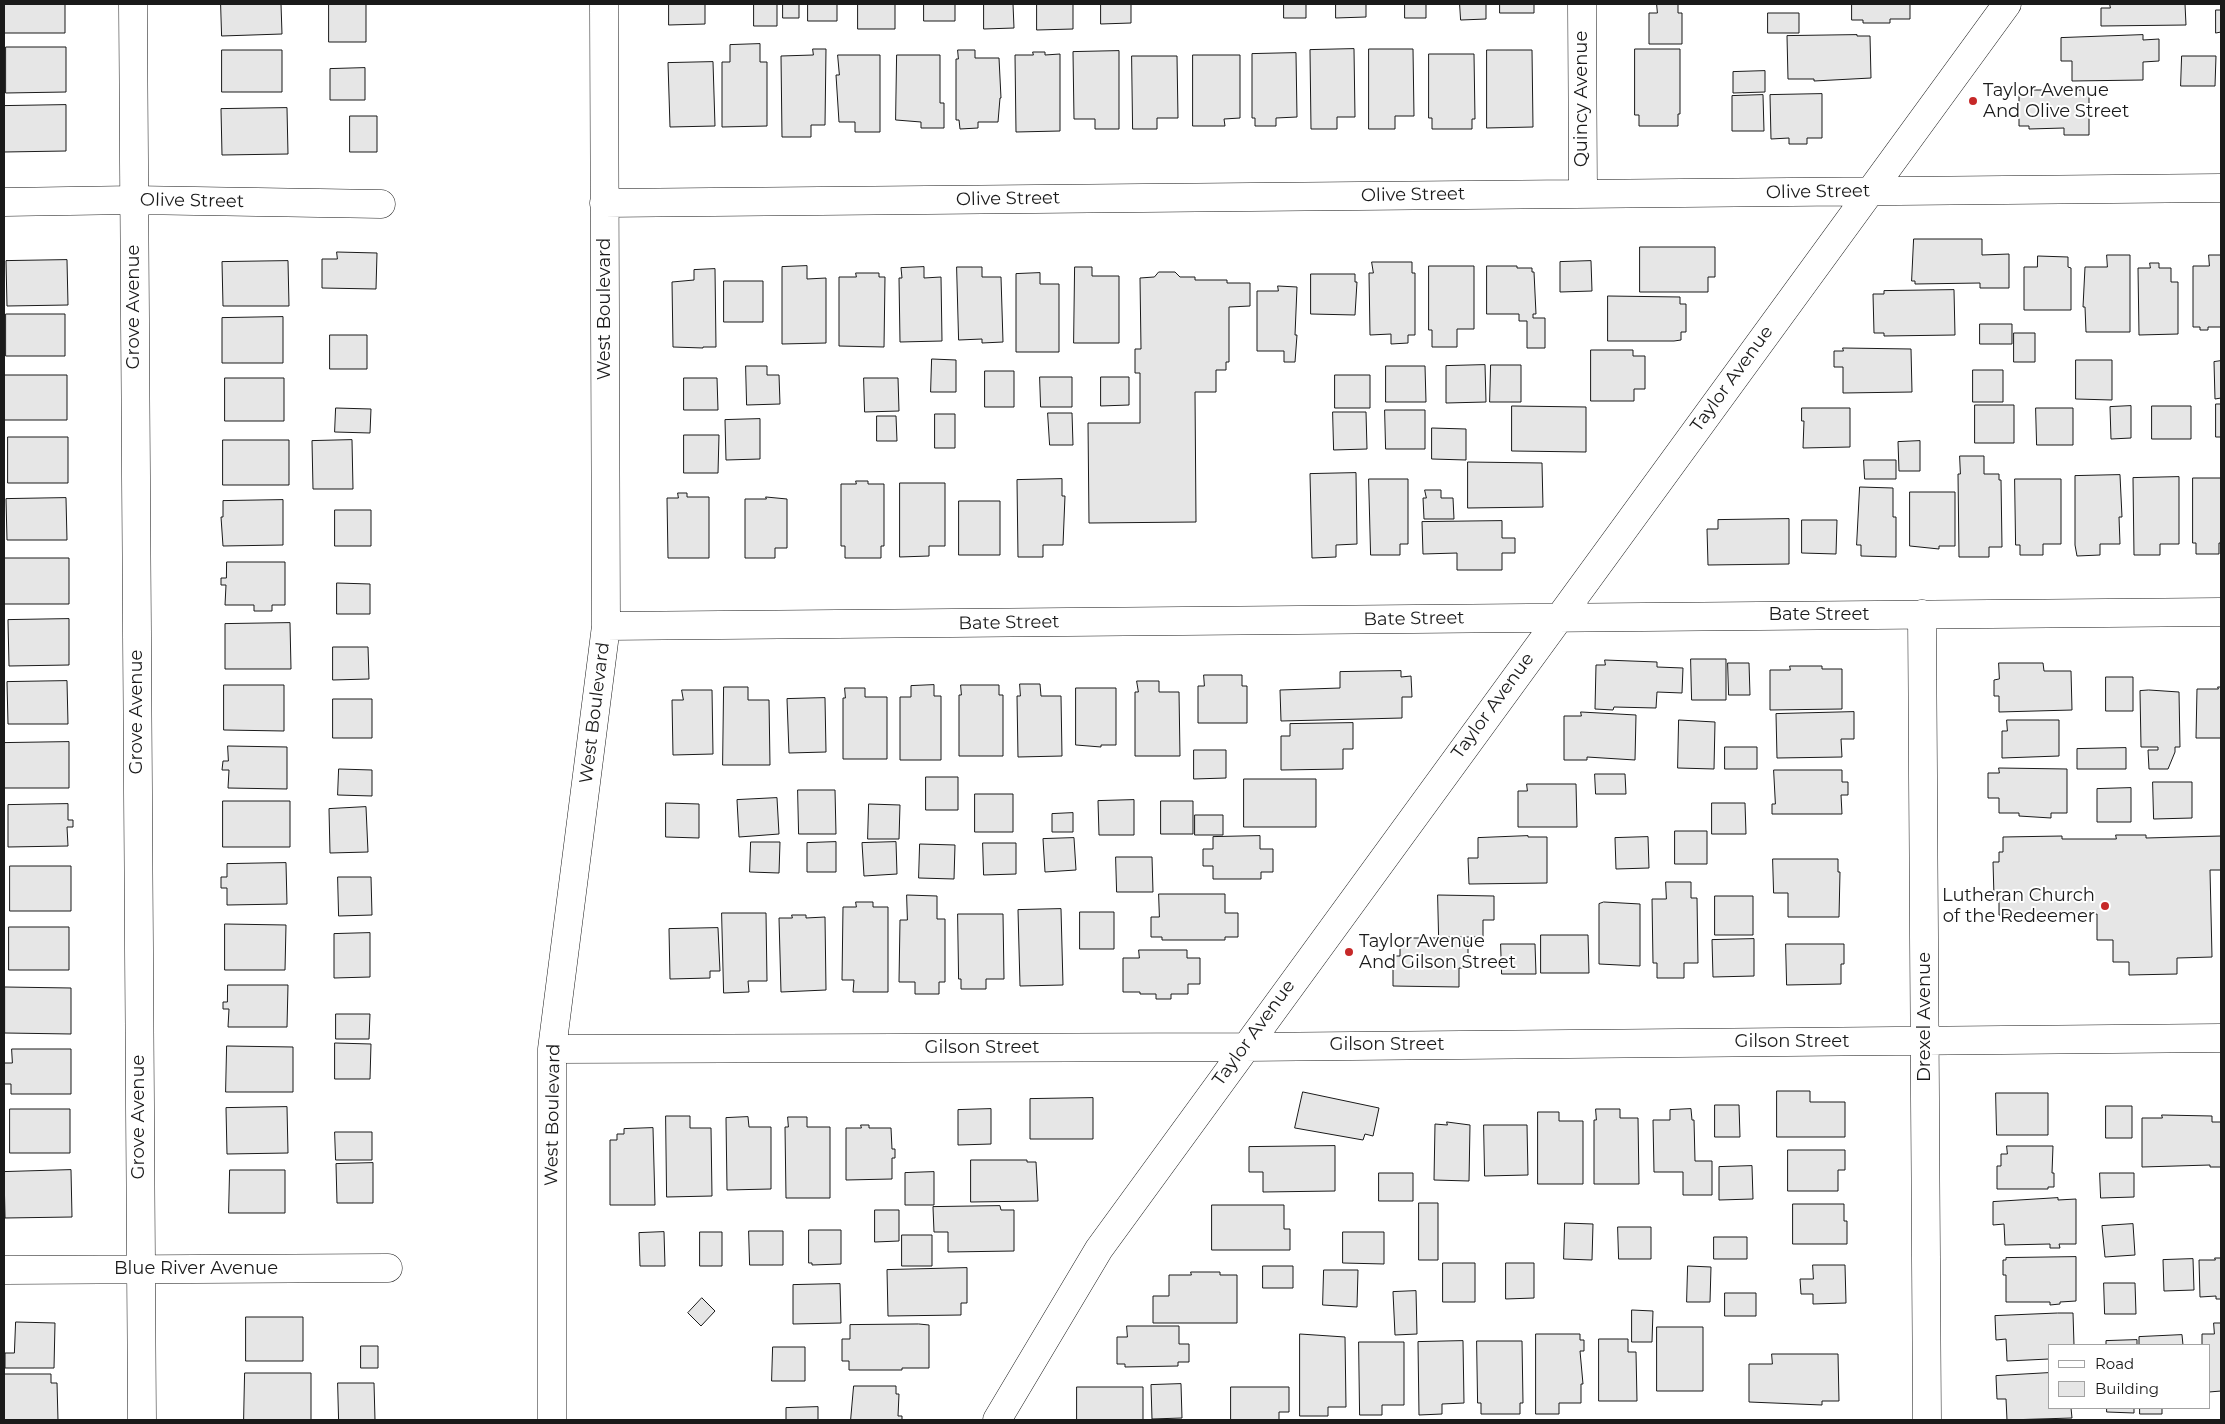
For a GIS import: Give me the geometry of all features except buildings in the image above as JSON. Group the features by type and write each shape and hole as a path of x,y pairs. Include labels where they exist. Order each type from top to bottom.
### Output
{"street":[{"name":"Grove Avenue","path":"133,4 142,1420"},
{"name":"West Boulevard","path":"552,1420 552,1049 606,626 604,4"},
{"name":"Quincy Avenue","path":"1582,4 1583,194"},
{"name":"Taylor Avenue","path":"997,1420 1099,1249 1244,1047 2006,4"},
{"name":"Olive Street","path":"604,203 2221,188"},
{"name":"Olive Street","path":"4,202 133,200 381,204"},
{"name":"Bate Street","path":"606,626 2221,612"},
{"name":"Drexel Avenue","path":"1922,614 1927,1420"},
{"name":"Gilson Street","path":"552,1049 1244,1047 2221,1038"},
{"name":"Blue River Avenue","path":"4,1270 388,1268"}],"place":[{"name":"Taylor Avenue And Olive Street","path":"1973,101"},
{"name":"Lutheran Church of the Redeemer","path":"2105,906"},
{"name":"Taylor Avenue And Gilson Street","path":"1349,952"}]}
